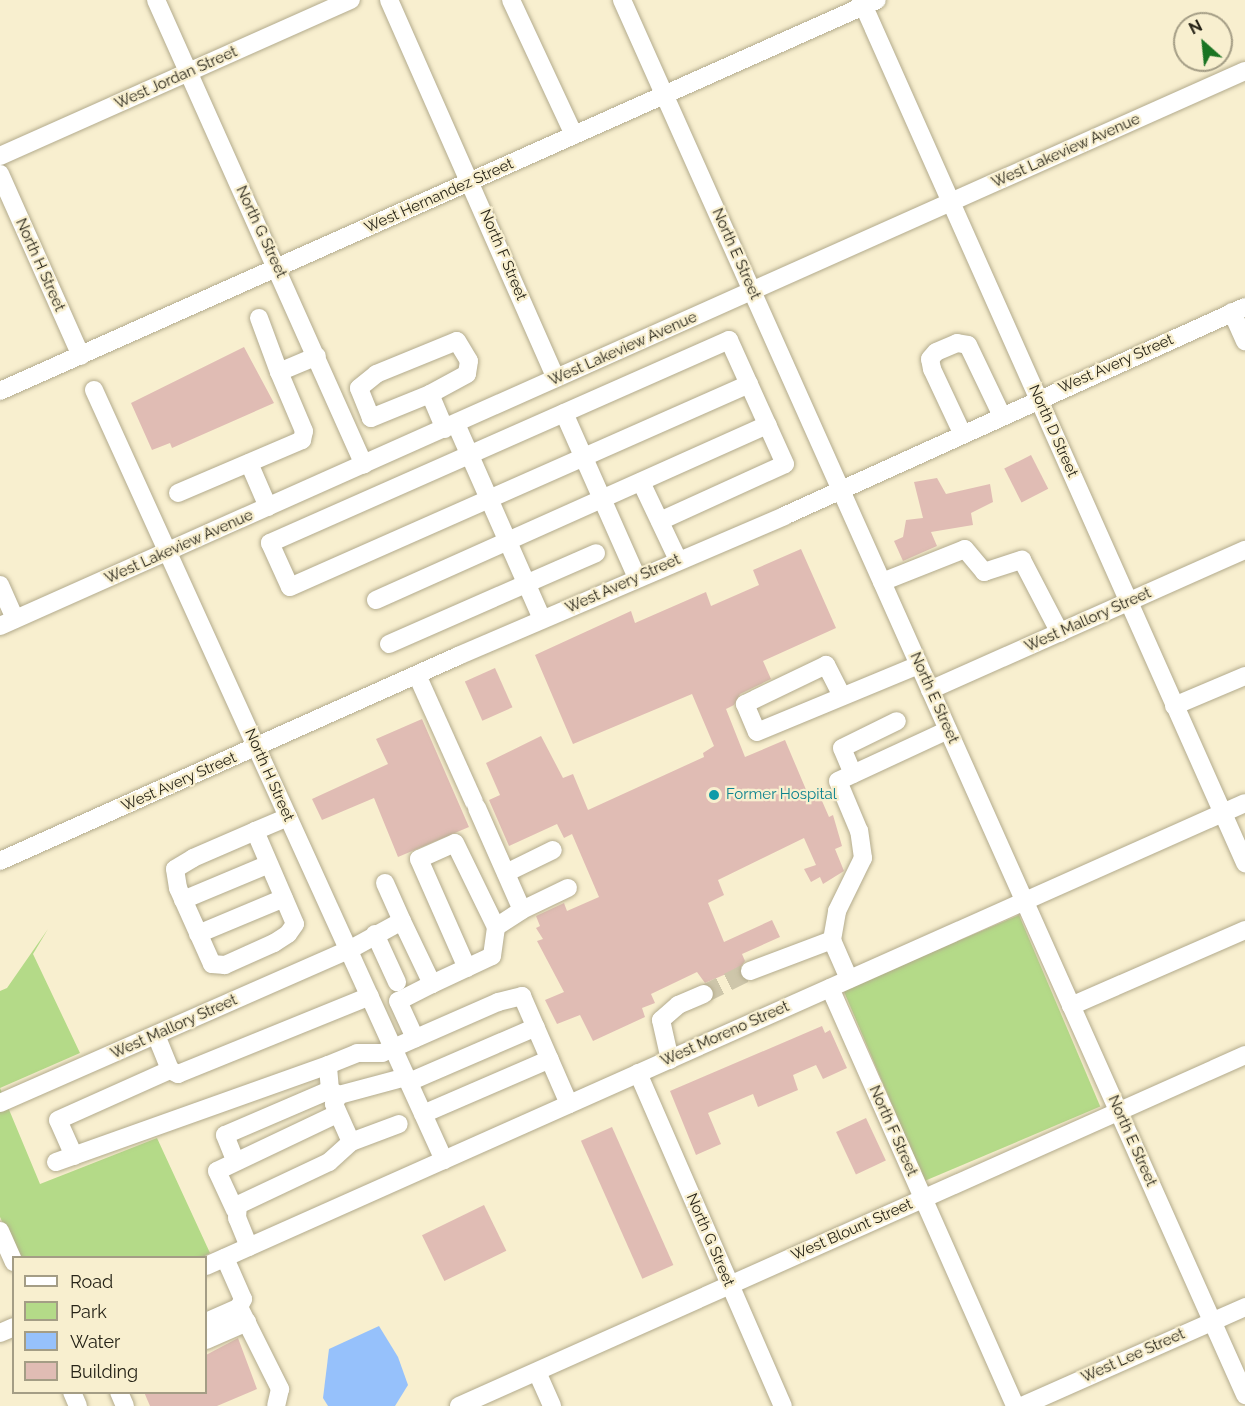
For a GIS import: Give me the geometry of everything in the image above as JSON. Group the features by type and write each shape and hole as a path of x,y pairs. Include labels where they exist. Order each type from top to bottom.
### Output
{"street":[{"name":"North G Street","path":"156,0 278,268 364,465"},
{"name":"West Jordan Street","path":"0,156 351,0"},
{"name":"North F Street","path":"389,0 556,378"},
{"path":"511,0 574,135"},
{"name":"North E Street","path":"622,0 1245,1395"},
{"name":"West Hernandez Street","path":"0,391 471,182 867,2"},
{"name":"North D Street","path":"867,2 951,202 1245,863"},
{"name":"West Lakeview Avenue","path":"8,622 1245,71"},
{"name":"North H Street","path":"0,174 81,356"},
{"path":"1239,310 1245,341"},
{"name":"West Avery Street","path":"0,861 841,489 1001,414 1239,310"},
{"path":"178,493 302,440 304,431 259,318"},
{"path":"660,521 785,464 729,339 270,543 290,587 749,384"},
{"path":"457,341 469,361 467,374 430,394 371,418 359,388 376,374 457,341"},
{"path":"962,433 932,369 930,359 936,352 957,343 969,345 1001,414"},
{"path":"279,372 317,356"},
{"name":"North H Street","path":"94,390 444,1160"},
{"path":"430,394 469,455 542,620"},
{"path":"564,412 638,578"},
{"path":"376,600 768,425"},
{"path":"249,463 268,507"},
{"path":"641,482 678,560"},
{"path":"882,582 965,549 984,572 1019,560 1030,571 1060,633"},
{"name":"West Mallory Street","path":"930,690 1245,550"},
{"path":"389,644 596,553"},
{"path":"0,585 8,622"},
{"path":"842,696 826,664 746,704 757,732 919,666"},
{"path":"417,675 522,910"},
{"path":"1174,706 1245,676"},
{"path":"854,774 842,748 897,721"},
{"path":"849,980 832,940 837,911 863,858 859,831 837,781 948,730"},
{"name":"West Moreno Street","path":"207,1266 1245,803"},
{"path":"255,831 295,924 293,930 274,943 225,964 212,964 183,900 175,869 255,831 288,817"},
{"path":"415,1038 398,1001 492,957 496,927 455,843 419,859 467,968"},
{"path":"506,873 553,850"},
{"path":"183,900 269,864"},
{"path":"385,883 432,984"},
{"path":"496,927 522,910 568,888"},
{"path":"198,934 284,898"},
{"name":"West Mallory Street","path":"0,1103 349,950 402,921"},
{"path":"1071,1006 1245,930"},
{"path":"375,934 397,982"},
{"path":"750,971 832,940"},
{"name":"North F Street","path":"830,988 1016,1406"},
{"path":"669,1060 660,1020 678,1005 704,994"},
{"path":"156,1035 170,1070 178,1074 370,996"},
{"path":"56,1162 357,1053 374,1055 498,1002 522,996 569,1104"},
{"path":"235,1160 225,1135 335,1093 407,1079 536,1027"},
{"name":"West Blount Street","path":"459,1406 1245,1055"},
{"path":"423,1114 550,1059"},
{"path":"328,1065 335,1093 334,1104 351,1142"},
{"path":"74,1156 58,1120 170,1070"},
{"name":"North G Street","path":"638,1073 783,1406"},
{"path":"249,1247 235,1210 216,1171 235,1160 337,1114"},
{"path":"235,1210 329,1162 351,1142 399,1124"},
{"path":"0,1231 12,1258"},
{"path":"225,1258 243,1299 243,1314 280,1389 276,1406"},
{"name":"West Lee Street","path":"1022,1406 1245,1307"},
{"path":"207,1322 243,1314"},
{"path":"207,1339 243,1314"},
{"path":"537,1372 552,1406"}],"green space":[{"path":"1019,915 1100,1106 924,1181 843,990"},
{"path":"48,929 33,954 80,1053 0,1088 0,991 7,988"},
{"path":"0,1088 40,1184 157,1138 210,1253 205,1256 18,1256 0,1217"}],"water":[{"path":"379,1326 398,1357 408,1385 395,1406 328,1406 323,1398 329,1349"}],"building":[{"path":"244,347 274,403 172,448 170,443 152,450 131,403"},
{"path":"1031,455 1048,489 1022,502 1004,469"},
{"path":"937,478 946,494 990,484 993,502 971,513 973,525 931,532 937,546 903,561 894,541 903,537 906,520 923,518 914,482"},
{"name":"Former Hospital","path":"801,549 836,628 763,661 771,679 740,694 734,705 726,709 745,757 785,740 810,799 819,794 829,817 833,815 842,846 835,849 844,871 823,884 820,877 811,882 804,869 816,865 804,838 718,880 724,895 708,903 724,942 772,920 780,937 742,954 745,961 740,968 705,983 697,972 651,994 655,1003 642,1008 645,1017 593,1041 580,1015 557,1024 545,1000 564,992 537,941 543,939 536,928 540,926 536,916 564,903 567,911 599,897 572,834 564,838 557,824 509,846 489,800 500,795 486,763 541,736 563,778 573,774 588,810 704,757 703,753 714,746 692,694 573,744 535,655 631,611 635,623 706,592 711,606 759,585 753,570"},
{"path":"495,668 512,707 482,721 465,681"},
{"path":"422,719 469,827 398,857 374,798 322,820 312,799 388,764 376,739"},
{"path":"822,1026 825,1033 830,1030 847,1068 823,1079 816,1065 793,1075 798,1090 758,1107 753,1094 708,1113 721,1144 696,1155 670,1091"},
{"path":"866,1118 886,1161 856,1175 836,1132"},
{"path":"612,1127 673,1265 642,1279 581,1141"},
{"path":"484,1205 506,1251 444,1281 422,1235"},
{"path":"238,1338 257,1389 217,1406 150,1406 145,1394 207,1394 207,1354"}],"tunnel":[{"path":"704,994 750,971"}],"place":[{"name":"Former Hospital","path":"714,795"}]}
